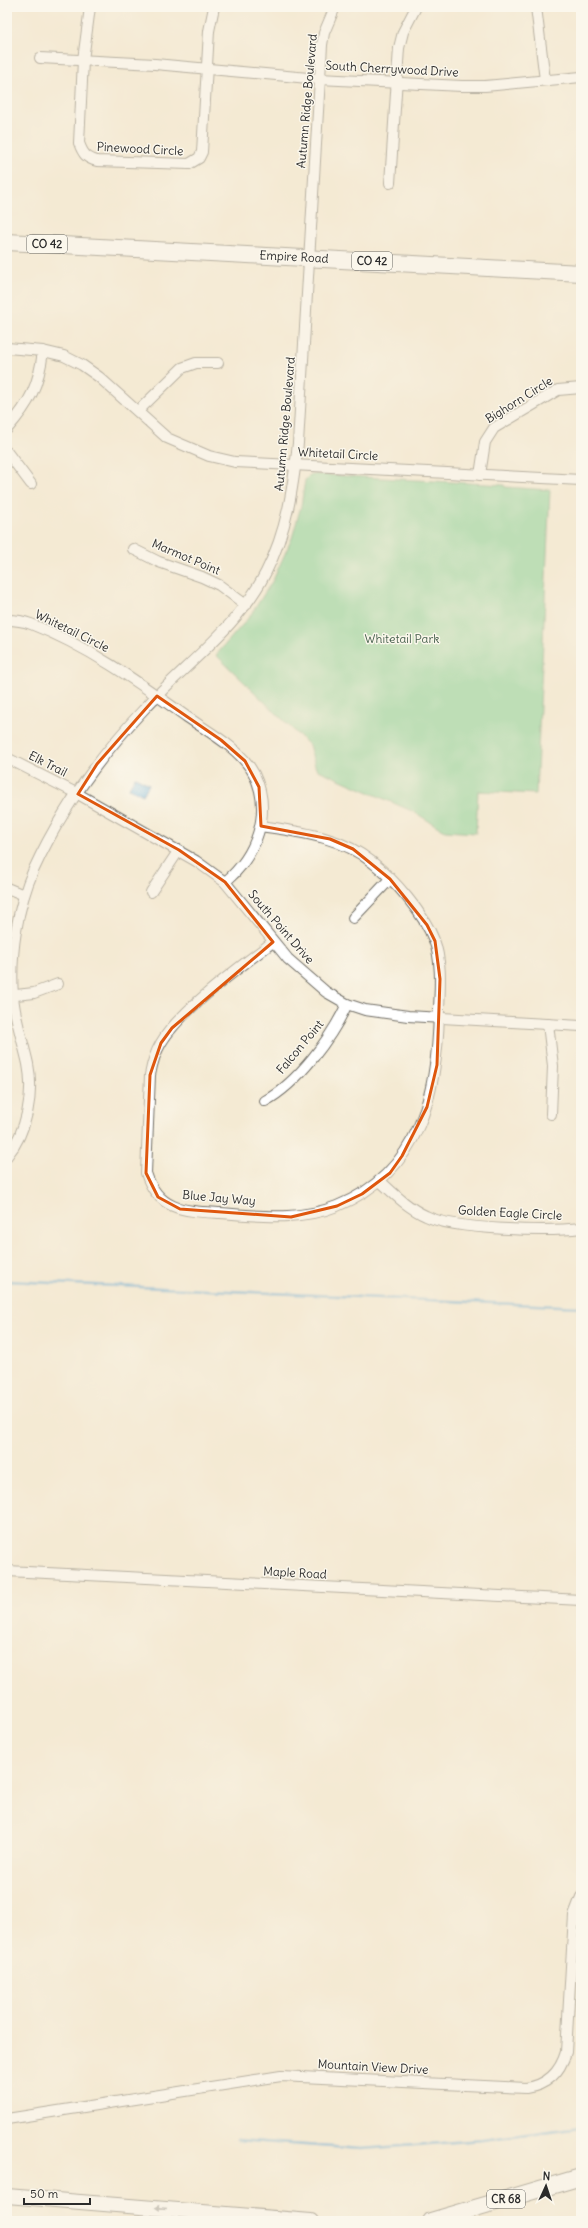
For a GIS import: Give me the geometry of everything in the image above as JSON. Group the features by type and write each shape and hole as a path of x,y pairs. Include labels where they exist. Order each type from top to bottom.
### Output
{"main road":[{"name":"Empire Road","path":"7,242 309,257 581,273"},
{"name":"CR 68","path":"431,2221 581,2176"},
{"path":"7,2196 311,2221"}],"street":[{"path":"40,58 84,60 90,7"},
{"path":"206,68 210,24 214,7"},
{"name":"Autumn Ridge Boulevard","path":"7,1156 22,1133 27,1115 30,1090 28,1064 10,996 15,941 24,895 38,862 97,764 157,696 221,634 246,605 266,573 280,541 291,500 296,465 319,78 324,33 335,7"},
{"path":"390,183 399,48 403,32 416,7"},
{"path":"536,7 545,80"},
{"name":"South Cherrywood Drive","path":"84,60 206,68 319,78 485,86 581,77"},
{"name":"Pinewood Circle","path":"84,60 79,143 82,153 89,159 97,161 194,163 202,152 206,68"},
{"name":"Whitetail Circle","path":"7,348 43,351 64,356 82,365 138,411 167,438 209,456 235,462 581,480"},
{"path":"7,429 22,411 40,377 43,351"},
{"path":"138,411 182,368 196,363 218,362"},
{"name":"Bighorn Circle","path":"480,475 485,442 494,428 558,390 581,388"},
{"path":"7,452 31,484"},
{"name":"Marmot Point","path":"134,549 159,562 202,577 219,585 246,605"},
{"name":"Whitetail Circle","path":"7,620 30,623 104,660 221,740 245,761 254,773 259,787 262,812 261,826 256,843 244,862 225,882"},
{"name":"Elk Trail","path":"7,758 78,794"},
{"name":"South Point Drive","path":"78,794 179,850 225,882 249,910 273,942 310,981 347,1004 381,1013 439,1018 581,1026"},
{"name":"Blue Jay Way","path":"261,826 330,839 353,849 373,862 418,911 435,941 440,978 437,1065 428,1107 402,1156 390,1173 362,1194 337,1206 311,1214 291,1217 201,1212 180,1209 168,1205 158,1197 150,1186 146,1173 150,1075 161,1043 172,1028 203,999 273,942"},
{"path":"151,892 179,850"},
{"path":"353,918 390,879"},
{"path":"7,888 24,895"},
{"path":"10,996 34,993 58,984"},
{"name":"Falcon Point","path":"265,1101 275,1095 290,1081 321,1047 347,1004"},
{"path":"548,1024 553,1066 551,1114"},
{"name":"Golden Eagle Circle","path":"380,1181 405,1205 426,1217 442,1222 510,1228 581,1228"},
{"name":"Maple Road","path":"7,1571 581,1600"},
{"name":"Mountain View Drive","path":"7,2119 281,2076 526,2088 537,2086 552,2077 563,2063 566,2052 573,1919 581,1897"}],"highlighted area":[{"path":"157,696 221,740 245,761 259,787 261,826 330,839 353,849 390,879 427,925 435,941 440,979 437,1065 427,1107 402,1156 390,1173 362,1194 337,1206 291,1217 180,1209 158,1197 146,1173 150,1075 161,1043 172,1028 273,942 225,882 179,850 78,794 97,764"}],"green space":[{"name":"Whitetail Park","path":"311,474 504,485 505,487 550,490 536,794 478,791 476,833 445,831 414,812 316,769 309,745 216,655 250,616 273,580 292,538 301,506 305,480"}],"water":[{"path":"135,777 149,784 143,795 129,788"}],"waterway":[{"path":"7,1281 581,1307"},
{"path":"237,2140 361,2149 482,2140 581,2127"}]}
